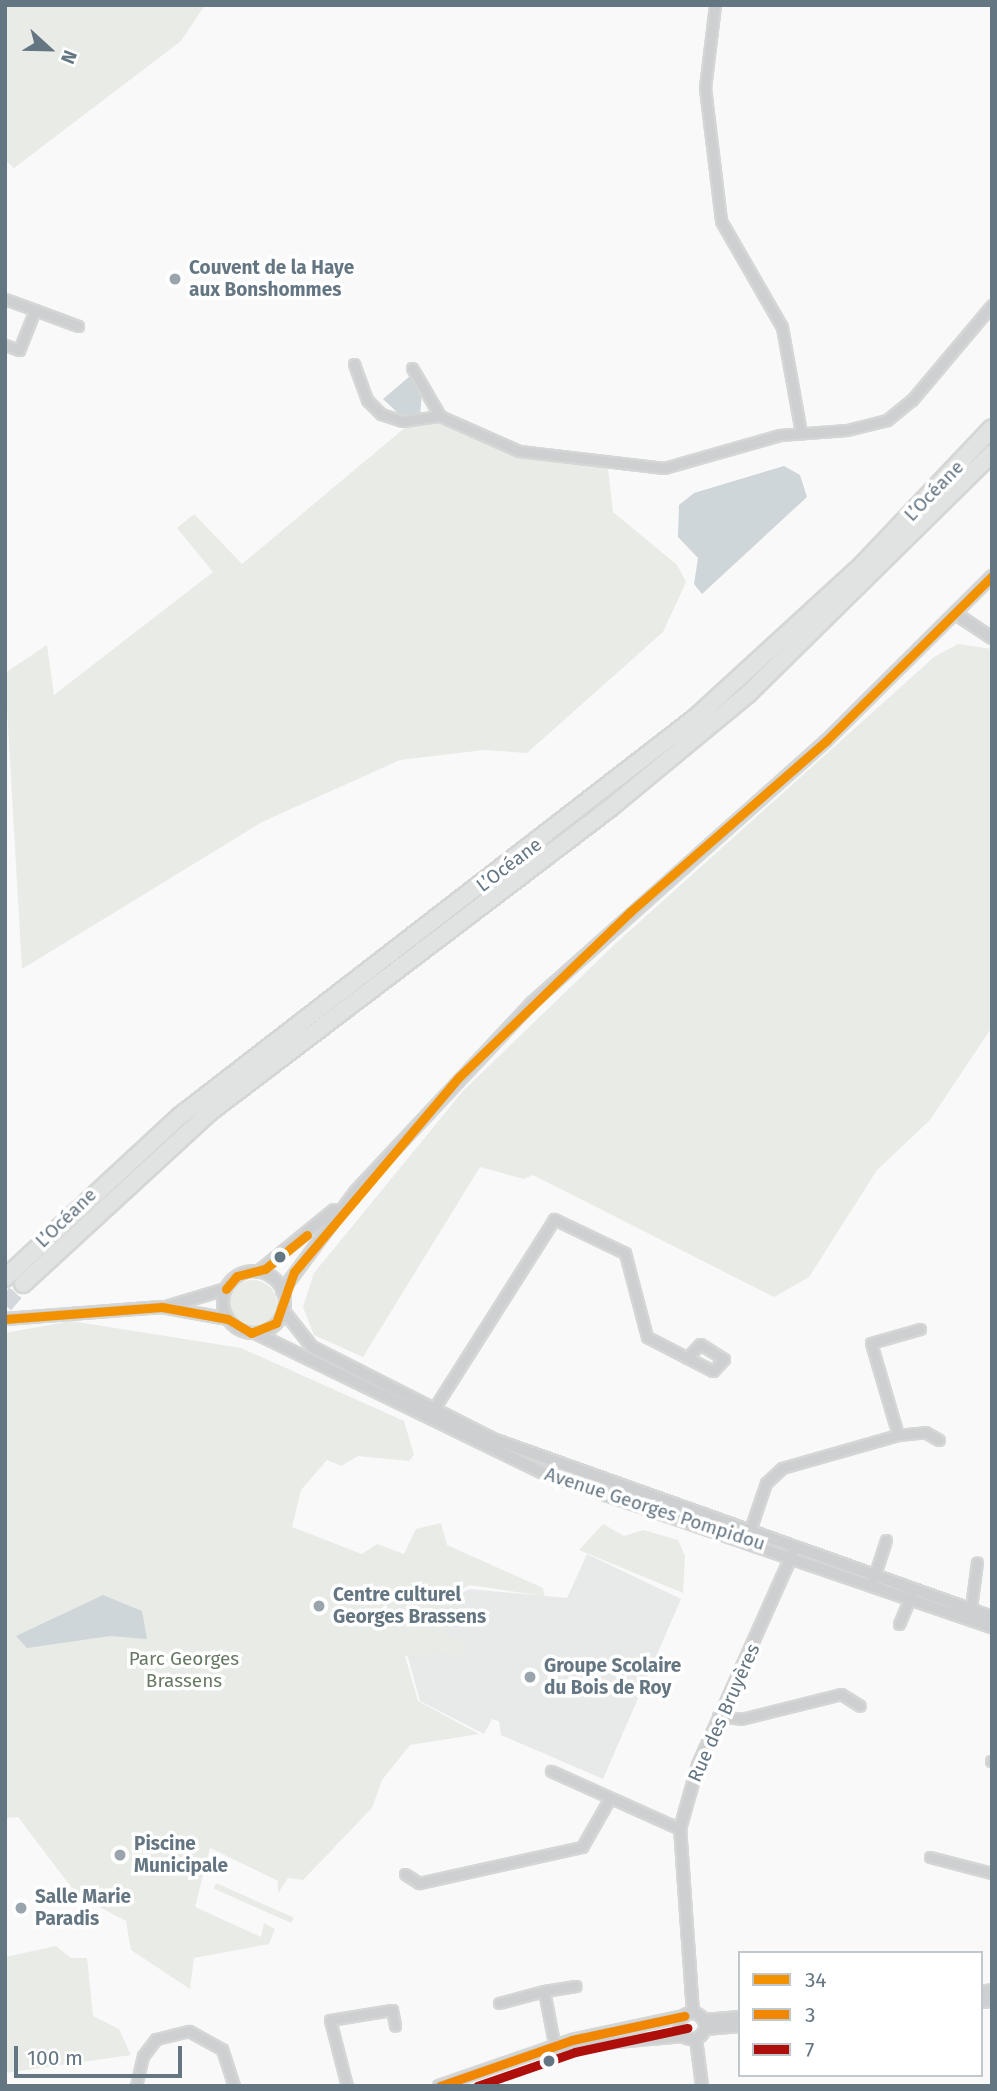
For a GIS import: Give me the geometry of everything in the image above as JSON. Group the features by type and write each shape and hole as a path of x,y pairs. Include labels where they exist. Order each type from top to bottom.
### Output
{"highway":[{"name":"L’Océane","path":"5,1278 190,1108 695,718 863,564 992,428"},
{"name":"L’Océane","path":"23,1284 201,1119 610,808 731,708 867,582 992,453"}],"street":[{"path":"715,5 705,88 719,212 782,327 802,433"},
{"path":"5,299 78,326"},
{"path":"354,364 367,400 381,414 403,421 440,416 519,451 664,468 802,433 887,420 912,400 992,305"},
{"path":"5,345 19,350 34,310"},
{"path":"412,368 440,416"},
{"path":"162,1307 228,1319 254,1333 271,1327 283,1310 282,1292 356,1191 532,1003 826,741 992,576"},
{"path":"956,614 992,638"},
{"path":"5,1319 162,1307 226,1289 240,1275 258,1272 356,1191"},
{"path":"433,1410 554,1219 625,1253 647,1337 687,1358"},
{"path":"258,1272 282,1292"},
{"path":"226,1289 228,1319"},
{"name":"Avenue Georges Pompidou","path":"283,1310 312,1347 433,1410 562,1468 750,1530 794,1549"},
{"path":"898,1435 871,1343 920,1329"},
{"name":"Avenue Georges Pompidou","path":"254,1333 547,1475 794,1549 971,1613 992,1617"},
{"path":"750,1530 766,1483 782,1468 898,1435 925,1432 939,1440"},
{"path":"875,1577 886,1540"},
{"name":"Rue des Bruyères","path":"684,2036 689,2014 680,1829 718,1716 794,1549"},
{"path":"971,1613 977,1562"},
{"path":"899,1624 913,1590"},
{"name":"Avenue Georges Pompidou","path":"971,1613 992,1628"},
{"path":"718,1716 741,1719 841,1694 860,1706"},
{"path":"551,1771 680,1829"},
{"path":"405,1874 419,1883 582,1847 610,1798"},
{"path":"930,1857 992,1873"},
{"path":"499,2003 576,1986"},
{"path":"544,1991 558,2048"},
{"path":"343,2083 330,2020 392,2010 395,2026"},
{"path":"439,2086 558,2048 689,2014 705,2025 738,2026"},
{"path":"702,2086 696,2039 705,2025 738,2017"},
{"path":"136,2086 149,2048 177,2031 200,2034 222,2049 234,2086"},
{"path":"558,2048 684,2036 696,2039"}],"shaded area":[{"path":"410,376 422,390 420,416 399,414 383,399"},
{"path":"784,466 800,475 807,497 702,594 694,584 698,558 678,537 679,505 694,493"},
{"name":"Groupe Scolaire du Bois de Roy","path":"587,1554 681,1599 603,1779 501,1735 499,1721 492,1719 484,1734 420,1701 407,1654 432,1609 469,1589 567,1598"},
{"path":"103,1595 142,1611 147,1639 110,1636 27,1648 16,1636"}],"green space":[{"path":"5,5 205,5 181,41 14,168 5,160"},
{"path":"440,416 519,451 608,469 613,512 677,565 686,582 663,632 527,753 484,750 400,760 262,822 22,969 5,673 47,645 54,695 213,572 177,528 194,514 242,564 407,426"},
{"path":"958,644 992,649 992,1027 930,1120 877,1170 809,1277 774,1297 533,1175 524,1179 480,1167 363,1357 314,1335 303,1307 314,1273 463,1091 615,944 934,657"},
{"path":"253,1280 270,1287 277,1304 270,1321 253,1328 236,1321 229,1304 236,1287"},
{"name":"Parc Georges Brassens","path":"71,1321 241,1348 404,1421 414,1455 409,1461 358,1456 341,1466 327,1460 301,1490 292,1527 362,1554 377,1544 404,1554 416,1529 441,1523 447,1545 543,1588 544,1596 470,1585 438,1601 447,1637 466,1641 465,1654 452,1657 437,1649 427,1657 405,1656 418,1701 479,1734 410,1745 382,1780 372,1808 303,1880 288,1878 278,1893 278,1881 210,1848 195,1907 261,1937 264,1923 275,1929 269,1944 194,1958 190,1989 131,1950 126,1921 78,1896 18,1817 5,1818 5,1333"},
{"path":"603,1524 624,1536 643,1530 678,1540 685,1556 683,1593 579,1550"},
{"path":"216,1883 294,1918 291,1923 214,1888"},
{"path":"56,1946 71,1958 87,1958 93,2016 119,2029 131,2055 5,2073 5,1957"}],"tunnel":[{"path":"5,1305 23,1284"}],"transit line":[{"name":"34","path":"228,1319 251,1333 276,1323 294,1272 459,1077 630,912 826,741 992,576"},
{"name":"34","path":"226,1289 237,1276 265,1269 307,1235"},
{"name":"34","path":"5,1319 162,1307 228,1319"},
{"name":"3","path":"440,2086 572,2040 684,2016"},
{"name":"7","path":"477,2086 575,2052 687,2028"}],"place":[{"name":"Couvent de la Haye aux Bonshommes","path":"175,279"},
{"name":"Centre culturel Georges Brassens","path":"319,1606"},
{"name":"Groupe Scolaire du Bois de Roy","path":"530,1677"},
{"name":"Piscine Municipale","path":"120,1855"},
{"name":"Salle Marie Paradis","path":"21,1908"}]}
